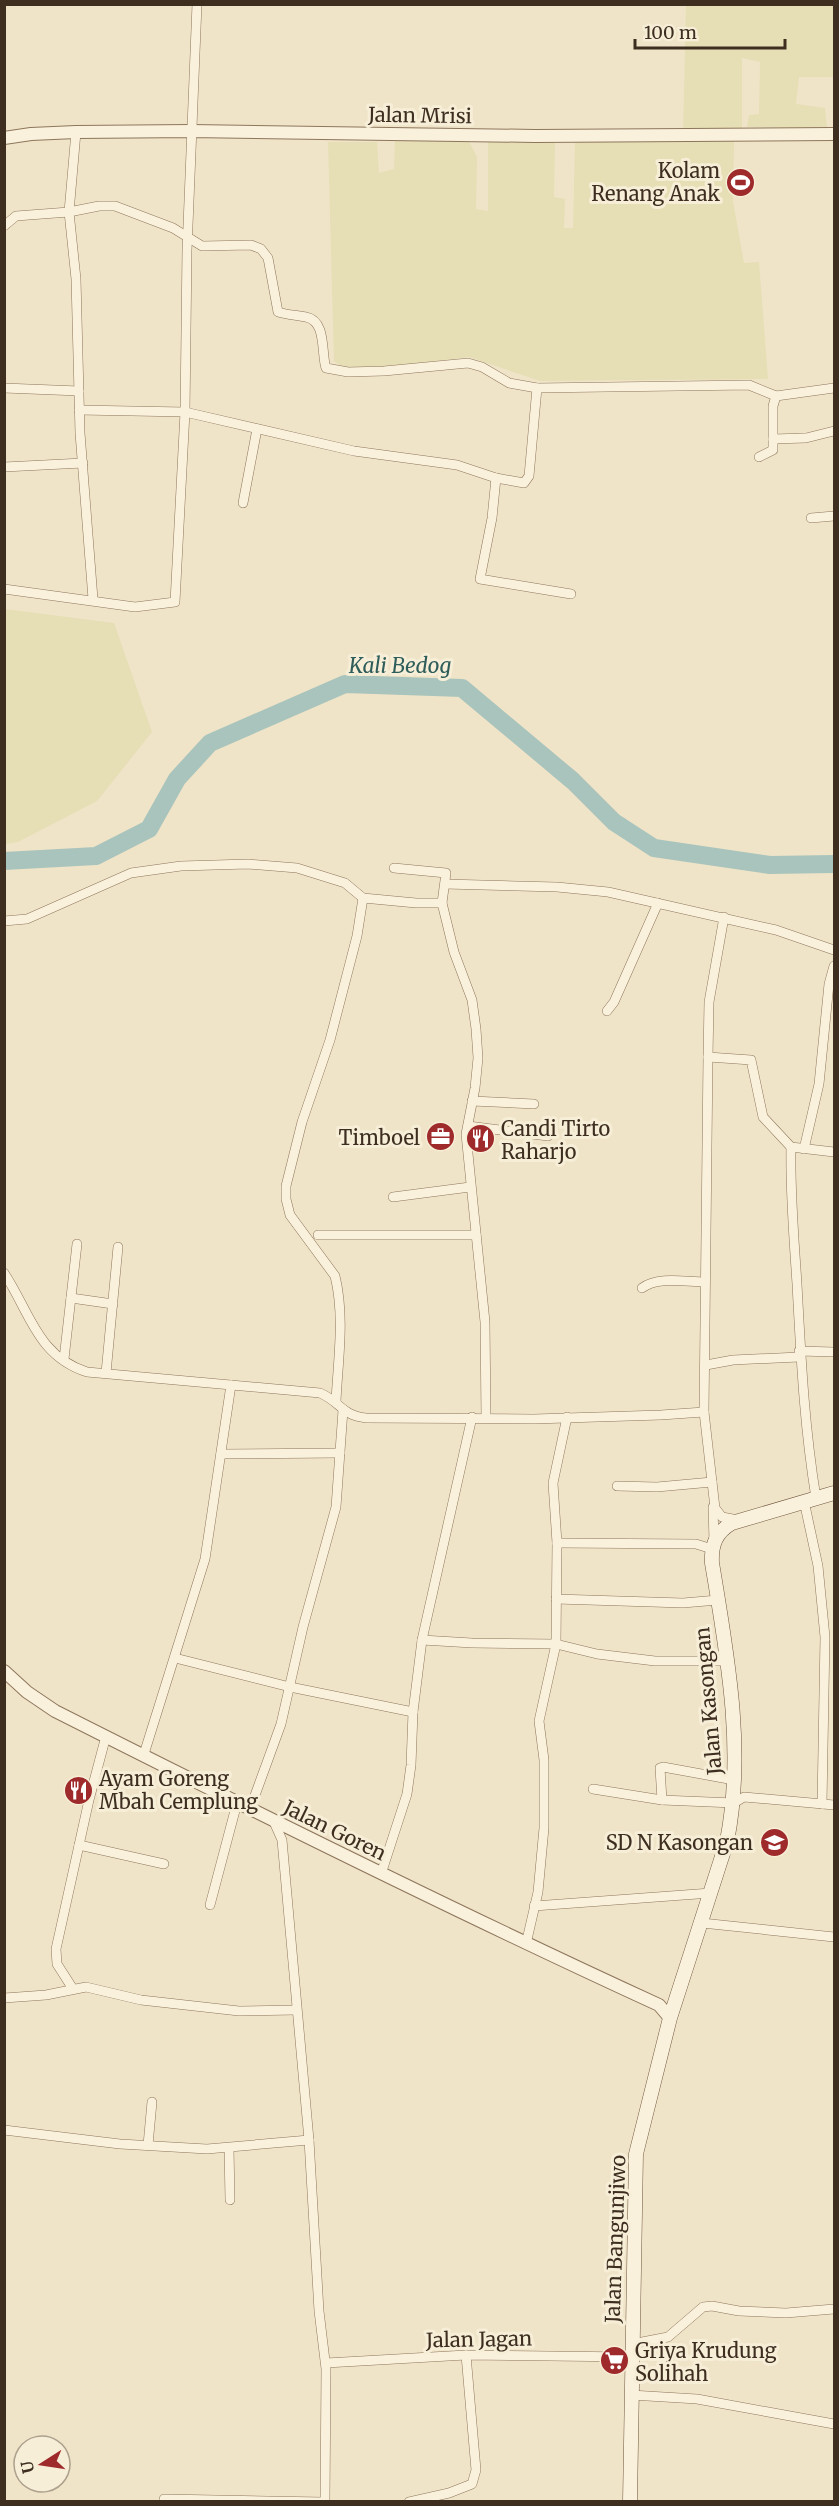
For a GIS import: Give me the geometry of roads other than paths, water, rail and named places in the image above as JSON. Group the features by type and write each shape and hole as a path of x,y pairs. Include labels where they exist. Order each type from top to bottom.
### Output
{"main road":[{"path":"713,1546 722,1530 740,1520 834,1494"},
{"name":"Jalan Kasongan","path":"670,2018 727,1841 734,1803 733,1724 728,1661 712,1563 713,1546"},
{"name":"Jalan Bangunjiwo","path":"630,2502 636,2154 670,2018"}],"street":[{"path":"4,589 135,607 174,602 185,412 196,4"},
{"name":"Jalan Mrisi","path":"4,138 76,132 191,131 535,136 834,134"},
{"path":"76,132 69,212 76,279 80,410 93,600"},
{"path":"4,226 16,216 115,206 158,221 202,246 251,245 264,251 269,262 278,312 289,316 309,317 317,323 325,349 326,368 348,372 384,371 468,363 482,367 509,383 537,388 749,385 776,396 834,388"},
{"path":"4,388 79,391"},
{"path":"80,410 185,412 354,451 457,465 495,478 520,483 527,480 537,388"},
{"path":"759,458 773,450 773,406 776,396"},
{"path":"243,503 257,429"},
{"path":"773,439 806,438 834,431"},
{"path":"4,467 83,463"},
{"path":"495,478 492,518 480,579 572,594"},
{"path":"811,518 834,516"},
{"path":"4,921 27,920 130,873 182,866 248,864 297,868 345,883 363,898 442,903"},
{"path":"394,868 446,873 442,903 454,952 472,1000 478,1058 466,1134 485,1322 486,1418"},
{"path":"445,884 557,886 608,892 776,930 834,950"},
{"path":"336,1401 340,1333 335,1276 290,1215 286,1186 302,1122 330,1040 357,936 363,898"},
{"path":"607,1011 614,1002 658,903"},
{"path":"557,1544 713,1546 712,1482 704,1412 708,1057 709,1002 724,917"},
{"path":"804,1149 819,1084 829,984 834,966"},
{"path":"708,1057 753,1062 761,1115 790,1147 834,1152"},
{"path":"472,1101 534,1104"},
{"path":"468,1126 548,1136"},
{"path":"790,1147 789,1194 797,1282 799,1354 810,1500 824,1626 829,1723 822,1804"},
{"path":"393,1197 470,1187"},
{"path":"318,1235 476,1235"},
{"path":"64,1359 77,1244"},
{"path":"106,1373 118,1247"},
{"path":"4,1273 17,1292 38,1337 45,1346 73,1367 87,1372 308,1391 320,1393 336,1401 353,1417 366,1418 567,1417 704,1412"},
{"path":"642,1288 654,1282 705,1282"},
{"path":"71,1298 112,1304"},
{"path":"706,1365 733,1360 834,1352"},
{"path":"144,1754 205,1559 231,1385"},
{"path":"250,1809 281,1724 336,1507 343,1410"},
{"path":"381,1874 406,1794 411,1765 413,1712 422,1640 472,1417"},
{"path":"526,1944 534,1906 544,1828 544,1760 539,1721 556,1644 557,1544 553,1474 567,1417"},
{"path":"221,1454 340,1453"},
{"path":"617,1486 657,1487 712,1482"},
{"path":"713,1498 718,1514 728,1519 740,1520"},
{"path":"556,1599 681,1603 718,1600"},
{"path":"422,1640 556,1644 597,1654 655,1661 728,1661"},
{"path":"175,1658 290,1687 413,1712"},
{"name":"Jalan Goren","path":"4,1671 27,1692 55,1711 381,1874 660,2005 670,2018"},
{"path":"73,1989 57,1964 56,1949 106,1736"},
{"path":"662,1800 660,1768 663,1767 734,1780"},
{"path":"593,1789 662,1800 734,1803 744,1797 834,1805"},
{"path":"210,1905 237,1803"},
{"path":"164,2500 324,2502 326,2363 316,2273 316,2225 282,1840 274,1822"},
{"path":"282,1840 287,1834 297,1833"},
{"path":"79,1845 164,1864"},
{"path":"534,1906 711,1893"},
{"path":"702,1923 834,1937"},
{"path":"4,1998 46,1995 86,1987 131,1999 239,2011 296,2010"},
{"path":"660,2005 675,2002"},
{"path":"148,2145 152,2102"},
{"path":"4,2130 120,2144 207,2149 309,2140"},
{"path":"229,2148 230,2200"},
{"name":"Jalan Jagan","path":"326,2363 466,2355 632,2351 668,2337 704,2307 786,2313 834,2309"},
{"path":"409,2502 449,2493 475,2481 466,2355"},
{"path":"631,2395 697,2399 834,2424"}],"waterway":[{"name":"Kali Bedog","path":"4,861 96,856 149,829 177,779 210,743 345,684 462,688 573,781 614,822 654,848 770,865 834,864"}],"place":[{"name":"Kolam Renang Anak","path":"741,182"},
{"name":"Timboel","path":"441,1137"},
{"name":"Candi Tirto Raharjo","path":"480,1139"},
{"name":"Ayam Goreng Mbah Cemplung","path":"78,1790"},
{"name":"SD N Kasongan","path":"774,1842"},
{"name":"Griya Krudung Solihah","path":"614,2361"}]}
